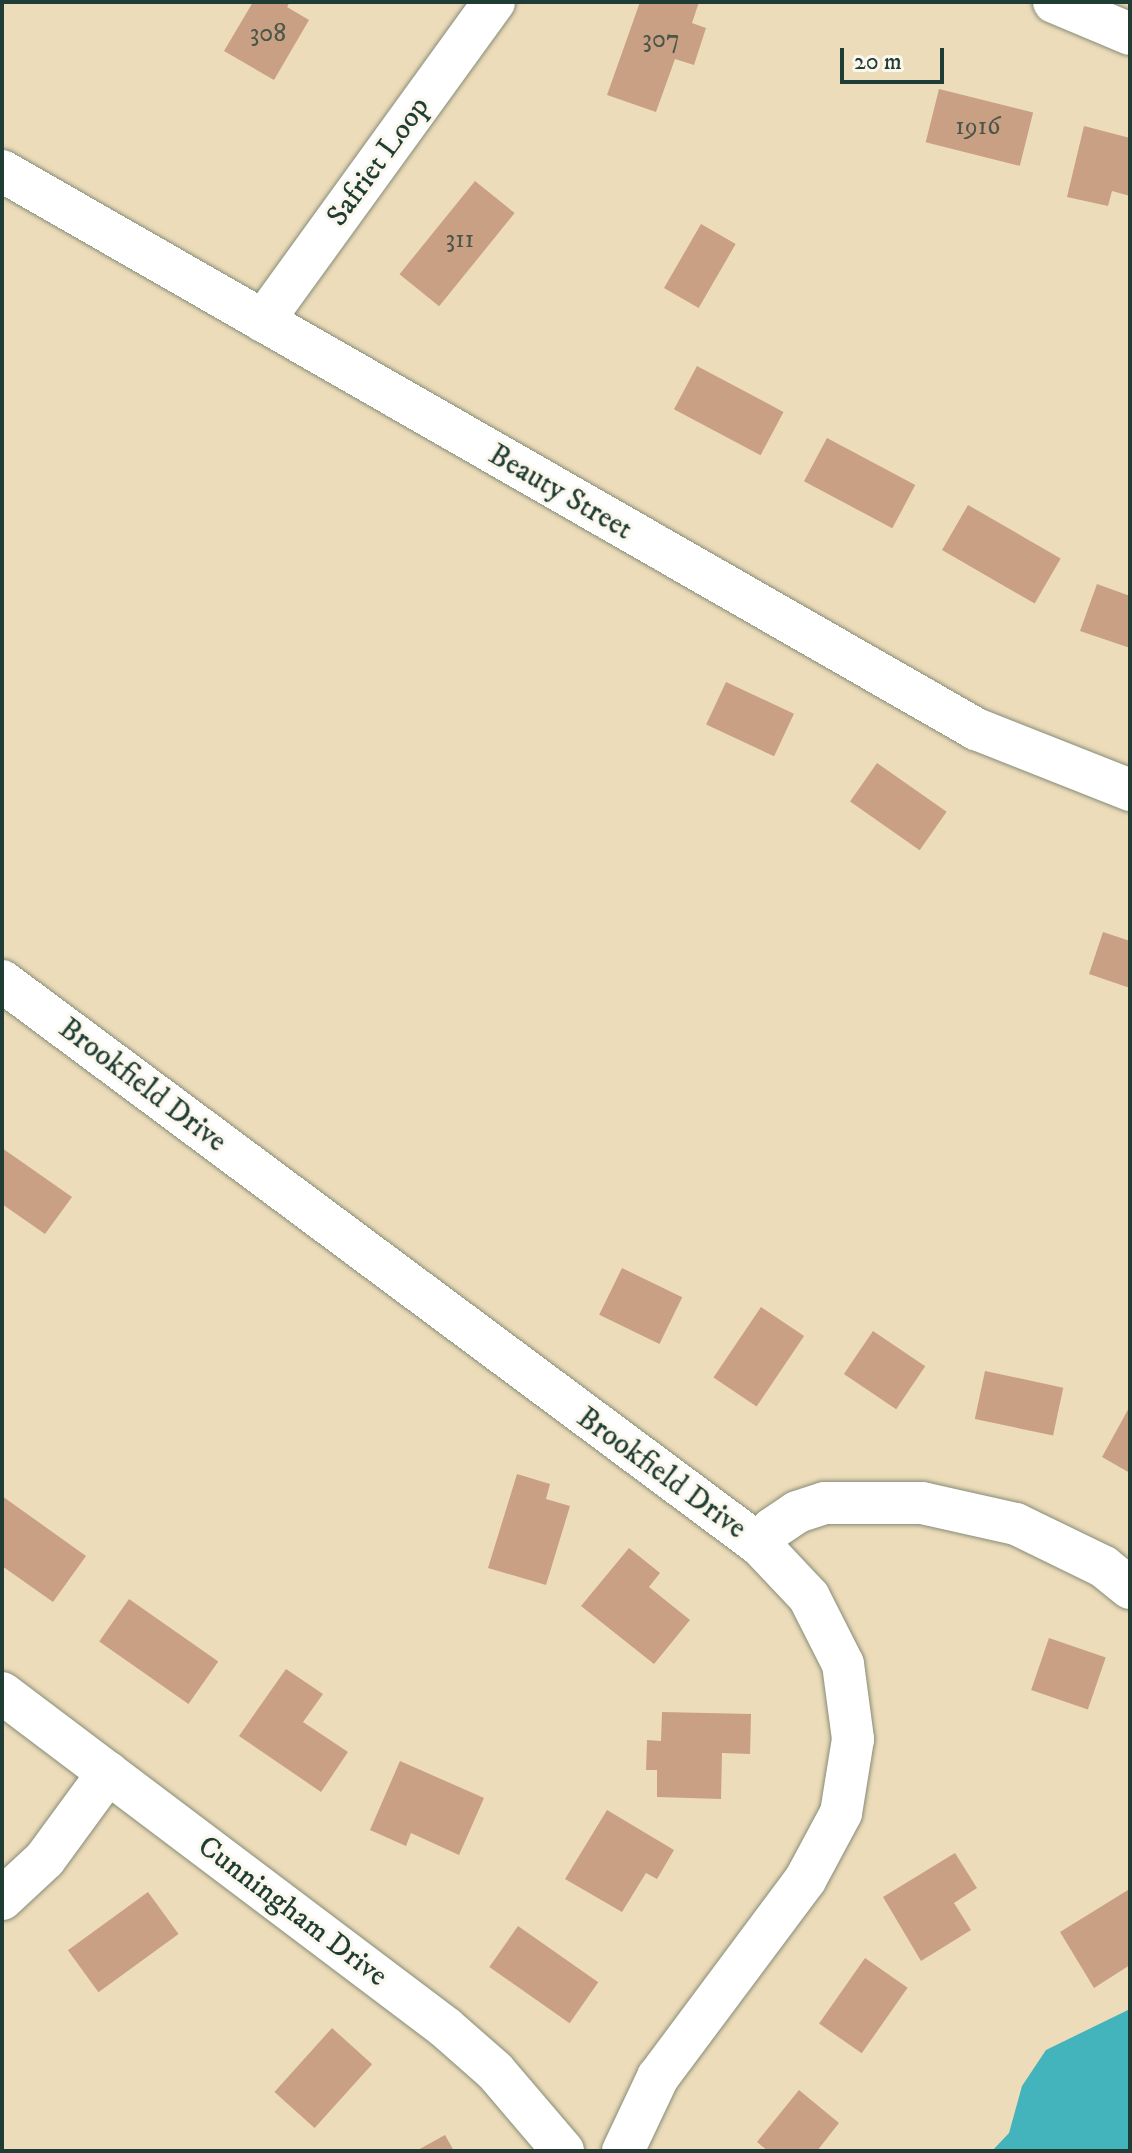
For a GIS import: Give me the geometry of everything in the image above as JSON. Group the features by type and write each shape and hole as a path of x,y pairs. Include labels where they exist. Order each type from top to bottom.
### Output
{"street":[{"name":"Safriet Loop","path":"263,321 494,2"},
{"path":"1054,2 1130,34"},
{"name":"Beauty Street","path":"2,171 976,729 1130,790"},
{"name":"Brookfield Drive","path":"2,981 761,1546 809,1597 843,1664 853,1739 841,1813 805,1880 658,2077 623,2151"},
{"path":"761,1546 772,1529 797,1512 825,1503 922,1503 1016,1524 1104,1567 1130,1588"},
{"name":"Cunningham Drive","path":"2,1693 446,2028 495,2071 563,2151"},
{"path":"2,1899 45,1859 108,1773"}],"water":[{"path":"1130,2009 1130,2151 992,2151 1009,2133 1022,2086 1046,2050"}],"building":[{"path":"253,2 290,2 287,7 309,20 274,80 224,51"},
{"path":"640,2 699,2 692,23 706,28 694,65 675,59 656,112 607,95"},
{"path":"939,89 1033,112 1020,166 926,142"},
{"path":"1084,126 1130,138 1130,196 1112,191 1108,206 1067,197"},
{"path":"475,181 515,213 439,306 399,274"},
{"path":"701,224 736,244 699,308 664,288"},
{"path":"697,366 784,412 761,455 674,409"},
{"path":"827,438 915,485 892,528 804,481"},
{"path":"968,505 1061,558 1035,604 942,550"},
{"path":"1097,584 1130,596 1130,648 1080,631"},
{"path":"726,682 794,714 774,756 706,725"},
{"path":"877,763 947,812 920,850 850,802"},
{"path":"1103,932 1130,941 1130,988 1089,974"},
{"path":"2,1148 72,1197 45,1234 2,1204"},
{"path":"622,1268 682,1297 659,1344 599,1315"},
{"path":"761,1307 804,1336 757,1407 713,1377"},
{"path":"873,1331 925,1366 896,1409 844,1374"},
{"path":"985,1371 1063,1388 1053,1436 975,1419"},
{"path":"1130,1406 1130,1473 1102,1457"},
{"path":"517,1474 550,1484 546,1499 570,1506 546,1585 488,1568"},
{"path":"2,1496 86,1556 53,1602 2,1566"},
{"path":"629,1548 660,1573 649,1587 690,1620 654,1664 581,1606"},
{"path":"129,1599 218,1662 188,1704 99,1642"},
{"path":"1049,1638 1106,1658 1088,1710 1031,1690"},
{"path":"286,1669 323,1694 303,1722 348,1752 321,1792 239,1736"},
{"path":"662,1712 751,1714 750,1754 722,1753 721,1799 657,1797 657,1770 646,1770 647,1740 661,1741"},
{"path":"400,1761 484,1798 459,1855 411,1833 406,1846 370,1830"},
{"path":"607,1810 674,1850 657,1879 646,1873 622,1912 565,1879"},
{"path":"955,1853 977,1888 954,1903 971,1930 921,1961 883,1897"},
{"path":"1128,1890 1130,1965 1094,1988 1060,1932"},
{"path":"148,1892 179,1934 98,1992 68,1950"},
{"path":"518,1926 598,1982 570,2023 489,1967"},
{"path":"865,1958 908,1988 862,2053 819,2024"},
{"path":"332,2028 372,2064 315,2128 274,2092"},
{"path":"799,2090 839,2123 817,2151 768,2151 757,2142"},
{"path":"445,2135 454,2151 416,2151"}]}
